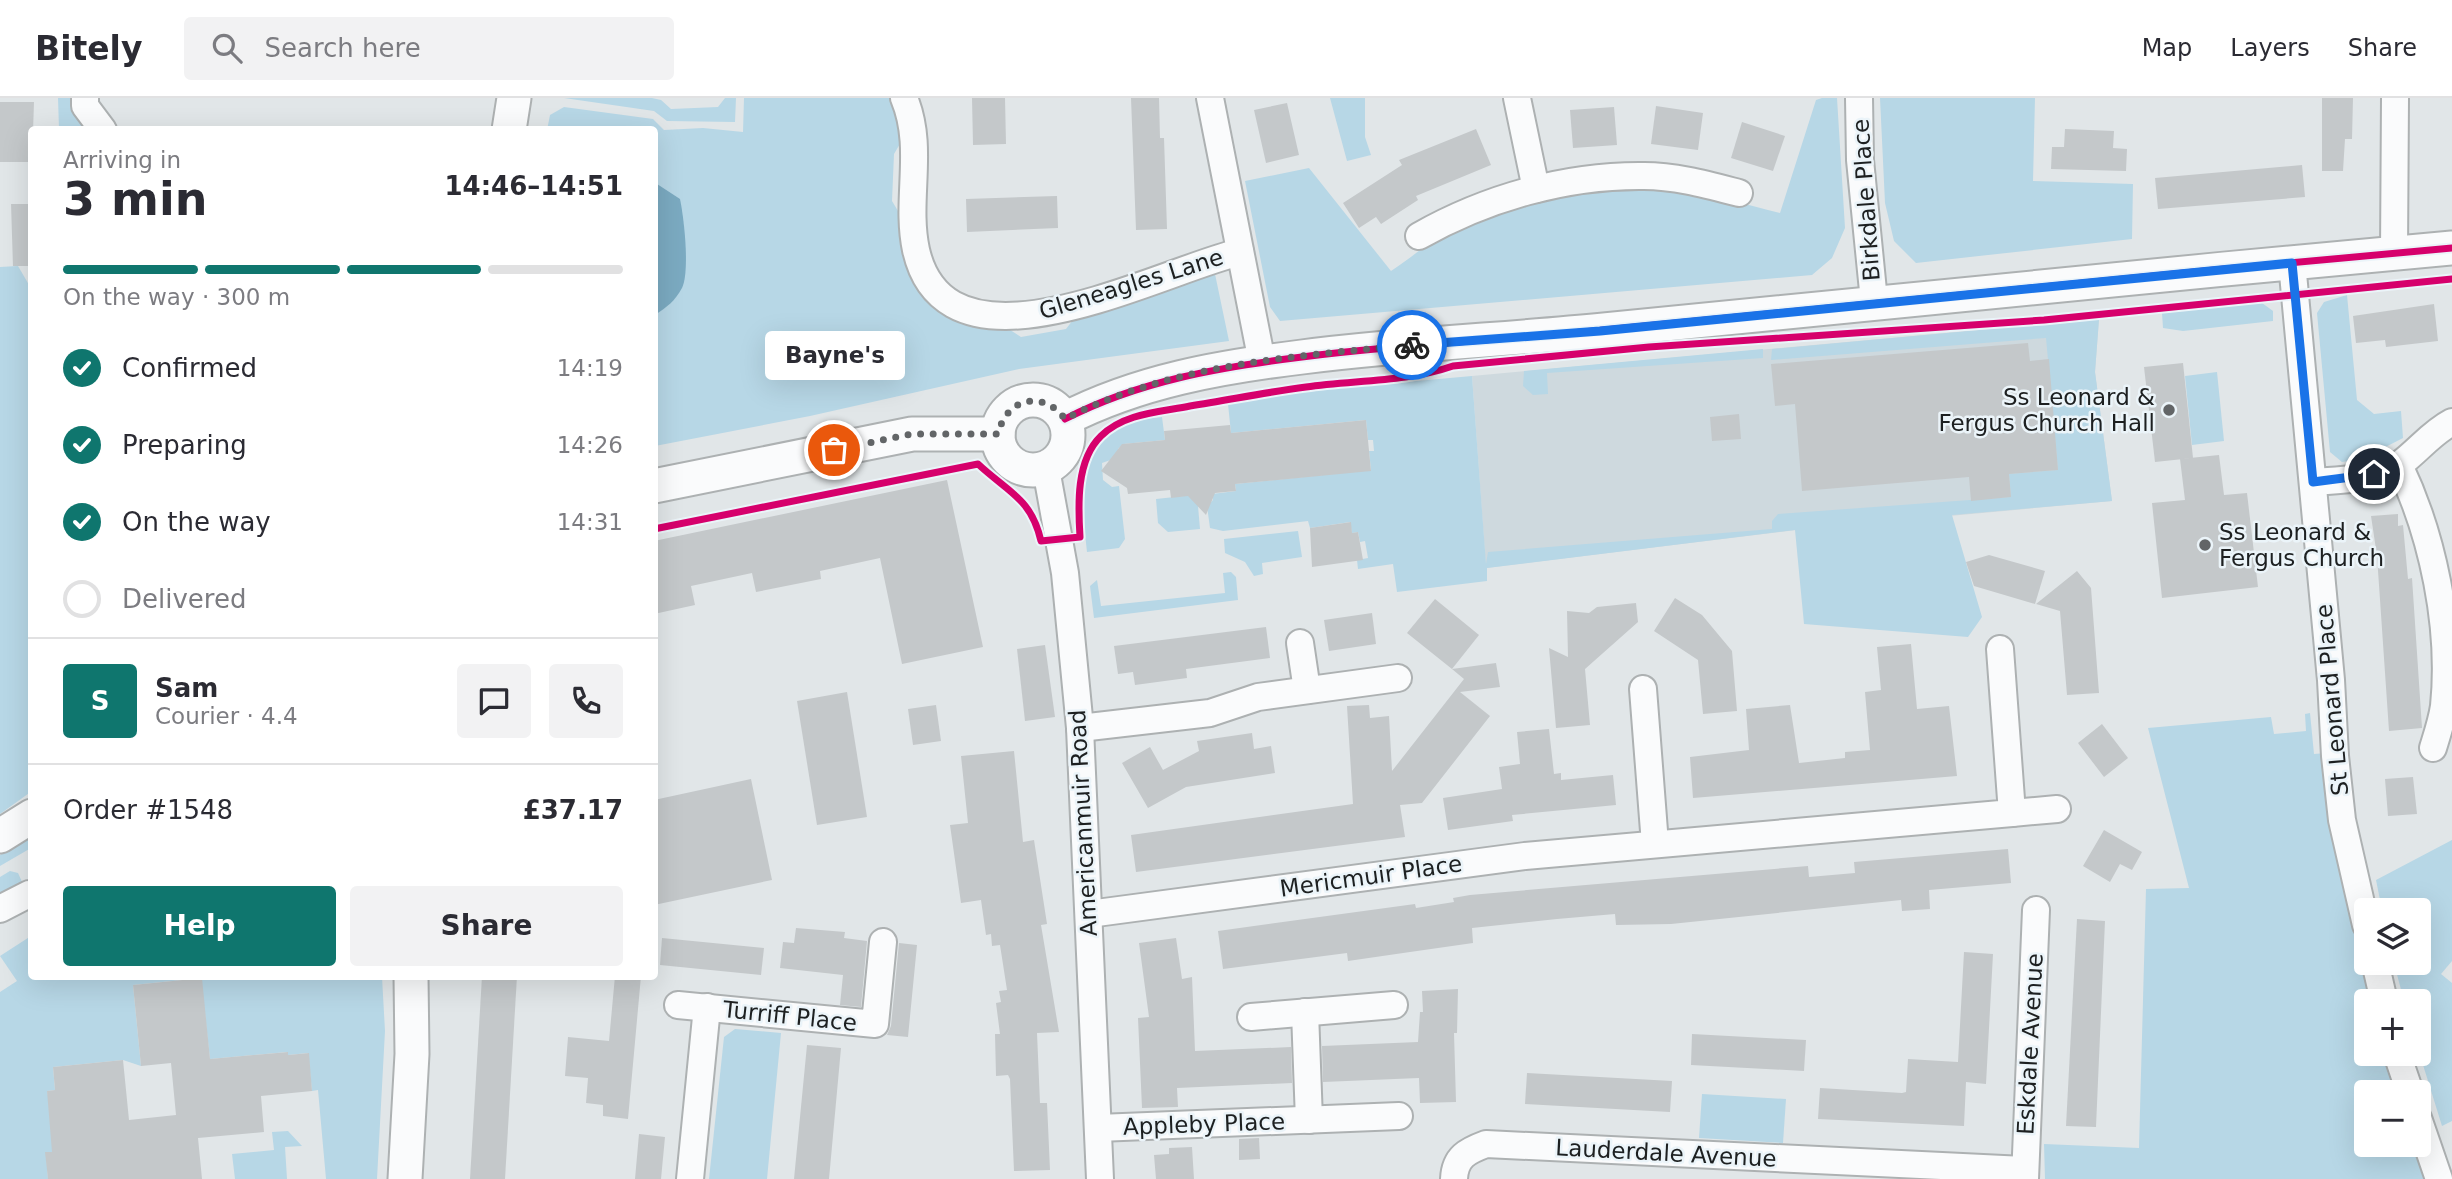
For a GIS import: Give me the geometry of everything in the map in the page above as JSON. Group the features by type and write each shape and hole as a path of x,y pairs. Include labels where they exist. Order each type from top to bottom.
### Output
{"street":[{"path":"85,98 85,106 100,126"},
{"path":"510,126 514,98"},
{"name":"Gleneagles Lane","path":"904,98 913,119 916,145 912,225 917,253 927,278 948,301 973,314 1001,318 1058,310 1240,252"},
{"path":"1210,98 1262,362"},
{"path":"1517,98 1536,189"},
{"name":"Birkdale Place","path":"1859,98 1860,160 1874,301"},
{"path":"2394,253 2395,98"},
{"path":"1419,236 1458,214 1536,189 1580,181 1644,176 1693,182 1739,193"},
{"path":"1065,419 1158,381 1262,362 1874,301 2142,279 2452,248"},
{"name":"St Leonard Place","path":"2292,263 2342,820 2360,898"},
{"path":"1026,401 1049,403 1065,419 1068,443 1064,454 1046,469 1035,471 1013,464 999,446 998,434 1006,412 1026,401"},
{"path":"2313,482 2374,474 2399,465 2434,432 2452,422"},
{"path":"658,485 912,434 998,434"},
{"path":"2399,465 2412,492 2448,622 2444,709 2433,748"},
{"name":"Americanmuir Road","path":"1046,469 1065,573 1080,728 1100,1179"},
{"path":"1300,643 1307,690"},
{"path":"2000,649 2012,813"},
{"path":"1080,728 1210,713 1258,697 1398,678"},
{"path":"1643,689 1655,844"},
{"name":"Mericmuir Place","path":"1089,915 1525,856 2057,809"},
{"path":"0,836 28,818"},
{"path":"0,909 28,895"},
{"name":"Eskdale Avenue","path":"2025,1175 2036,910"},
{"name":"Turriff Place","path":"678,1005 875,1024 883,942"},
{"path":"405,1179 412,1054 411,980"},
{"path":"1251,1017 1394,1005"},
{"name":"Turriff Place","path":"690,1179 707,1007"},
{"name":"Appleby Place","path":"1305,1012 1310,1120"},
{"name":"Appleby Place","path":"1098,1128 1399,1116"},
{"name":"Lauderdale Avenue","path":"1454,1179 1455,1166 1466,1151 1486,1144 1742,1168 2025,1175"},
{"path":"2431,1156 2439,1179"}],"shaded area":[{"path":"58,98 75,98 75,111 84,126 59,126"},
{"path":"564,98 652,98 661,100 671,109 718,107 725,98 736,98 735,122 667,121 654,111"},
{"path":"744,98 893,98 904,137 894,154 892,201 901,216 911,267 1021,337 1066,329 1076,316 1215,274 1229,341 1019,369 810,416 658,445 658,126 548,126 550,115 564,107 653,119 664,130 703,128 743,132"},
{"path":"1330,98 1365,98 1365,137 1371,155 1347,161"},
{"path":"1837,98 1845,228 1832,258 1812,275 1280,321 1270,307 1245,181 1309,168 1391,271 1453,230 1503,210 1584,191 1665,188 1709,195 1780,213 1816,100"},
{"path":"1880,98 2035,98 2033,181 2133,184 2132,239 1916,263 1894,241 1885,203"},
{"path":"658,185 680,199 684,231 686,270 682,288 658,313"},
{"path":"18,266 28,283 28,794 0,814 0,267"},
{"path":"2347,295 2357,400 2374,414 2401,411 2403,438 2362,459 2342,462 2330,452 2317,313 2324,302"},
{"path":"2262,303 2273,311 2273,321 2183,331 2163,328 2162,313"},
{"path":"2099,319 2095,372 2112,501 1796,530 1486,568 1472,376"},
{"path":"2099,319 2095,372 2112,501 1952,515 1982,617 1968,637 1804,624 1795,530 1487,568 1487,581 1397,592 1393,564 1358,569 1357,560 1368,558 1365,541 1360,542 1358,532 1352,533 1350,522 1310,528 1308,521 1223,531 1210,528 1207,506 1213,500 1212,494 1236,491 1235,484 1371,470 1369,451 1374,451 1373,440 1368,440 1366,420 1231,433 1228,404 1305,391 1472,376 1486,564 1488,552 1772,529 1772,521 1778,514 2011,497 2009,474 2058,470 2046,338 1771,360 1772,349"},
{"path":"1763,349 1763,358 1547,373 1548,394 1533,395 1523,386 1524,371"},
{"path":"2217,372 2224,441 2192,445 2185,376"},
{"path":"1162,417 1165,440 1123,444 1118,449 1119,457 1102,463 1103,480 1112,487 1119,486 1125,539 1119,548 1087,552 1085,482 1095,449 1105,435 1123,423"},
{"path":"1193,495 1198,506 1200,529 1168,532 1158,523 1156,499"},
{"path":"1298,531 1302,557 1262,563 1263,574 1254,576 1245,562 1225,553 1224,539"},
{"path":"1231,572 1236,577 1238,600 1094,618 1090,586 1097,580 1101,606 1225,593 1223,573"},
{"path":"2310,713 2314,754 2327,753 2342,865 2354,918 2354,975 2367,975 2370,989 2354,989 2354,1066 2390,1066 2395,1080 2354,1080 2354,1157 2421,1157 2429,1179 2045,1179 2044,1144 2139,1148 2146,889 2189,888 2148,728 2271,717 2274,734 2306,731 2305,714"},
{"path":"28,838 28,850 0,866 0,855"},
{"path":"2452,840 2452,961 2441,974 2452,983 2452,1121 2442,1126 2431,1091 2431,1080 2428,1080 2423,1066 2431,1066 2431,989 2401,989 2397,975 2431,975 2431,898 2380,898 2376,880"},
{"path":"10,871 18,873 23,884 0,898 0,877"},
{"path":"28,938 28,980 182,980 133,985 141,1066 123,1060 53,1067 55,1090 47,1091 61,1151 46,1153 48,1179 0,1179 0,992 17,981 0,956"},
{"path":"201,980 382,980 385,1031 377,1179 326,1179 318,1090 312,1091 308,1053 288,1055 287,1052 210,1059"},
{"path":"735,1029 781,1033 767,1179 709,1179 724,1037"},
{"path":"1702,1094 1786,1099 1783,1143 1699,1138"},
{"path":"288,1131 302,1146 285,1147 287,1179 235,1179 232,1154 274,1150 272,1132"}],"building":[{"path":"972,98 1005,98 1006,144 973,145"},
{"path":"1131,98 1159,98 1160,138 1164,138 1167,229 1136,230"},
{"path":"2322,98 2353,98 2352,139 2345,139 2343,171 2322,171"},
{"path":"0,102 34,102 33,126 28,126 28,162 0,162"},
{"path":"1287,103 1299,155 1266,163 1254,110"},
{"path":"1656,106 1703,113 1698,150 1651,144"},
{"path":"1614,107 1617,145 1573,148 1570,110"},
{"path":"1742,122 1785,136 1773,171 1731,158"},
{"path":"1476,129 1491,165 1416,196 1418,200 1381,224 1376,217 1359,228 1343,203 1402,165 1399,160"},
{"path":"2065,129 2114,131 2113,148 2127,149 2126,171 2051,169 2052,147 2064,147"},
{"path":"2302,165 2305,197 2158,209 2155,178"},
{"path":"1057,196 1058,228 967,232 966,199"},
{"path":"11,204 28,204 28,266 13,266"},
{"path":"2434,304 2438,341 2386,347 2385,340 2356,343 2353,316"},
{"path":"2028,343 2030,361 2049,359 2058,470 2009,474 2011,497 1971,501 1969,477 1802,491 1795,404 1775,406 1771,364"},
{"name":"Ss Leonard & Fergus Church Hall","path":"2183,363 2193,458 2155,462 2144,367"},
{"path":"1739,414 1741,439 1712,441 1710,417"},
{"path":"1366,420 1371,471 1235,484 1236,491 1215,493 1206,515 1188,496 1171,498 1170,490 1128,494 1127,488 1101,471 1122,444 1165,440 1164,431 1230,425 1231,433"},
{"name":"Ss Leonard & Fergus Church","path":"2219,455 2224,495 2247,493 2258,587 2162,598 2152,503 2185,500 2180,459"},
{"path":"947,480 983,647 902,664 880,558 820,571 821,579 756,592 752,573 691,586 695,605 658,613 658,540"},
{"path":"2398,514 2398,526 2403,525 2408,579 2412,578 2422,728 2389,731 2377,556 2371,516"},
{"path":"1351,522 1352,533 1358,532 1363,560 1312,567 1310,528"},
{"path":"1989,555 2045,571 2035,604 1974,586 1966,562"},
{"path":"2077,571 2091,588 2099,693 2067,695 2060,611 2036,604"},
{"path":"1675,598 1702,615 1732,651 1737,711 1703,714 1698,660 1654,631"},
{"path":"1435,599 1479,635 1452,669 1407,633"},
{"path":"1636,603 1638,622 1585,669 1590,725 1556,728 1549,648 1568,657 1567,611 1589,613 1597,607"},
{"path":"1372,613 1376,644 1329,651 1324,620"},
{"path":"1266,627 1270,658 1186,669 1187,678 1135,685 1133,672 1118,674 1114,646"},
{"path":"1911,644 1917,709 1949,706 1957,776 1693,798 1690,757 1749,750 1746,709 1790,705 1799,763 1845,758 1845,752 1870,750 1865,692 1881,690 1877,647"},
{"path":"1045,645 1055,717 1025,721 1017,649"},
{"path":"1496,663 1500,687 1460,692 1490,716 1422,803 1400,805 1405,837 1136,872 1131,835 1353,804 1347,706 1369,705 1370,718 1389,716 1392,771 1464,679 1452,669"},
{"path":"847,692 867,817 817,825 797,701"},
{"path":"936,705 941,741 913,745 908,709"},
{"path":"2102,724 2128,758 2104,777 2078,743"},
{"path":"1549,729 1554,774 1561,773 1561,780 1613,775 1616,805 1512,815 1513,821 1448,830 1443,798 1502,789 1499,767 1520,764 1517,732"},
{"path":"1252,733 1254,749 1271,746 1275,773 1186,787 1148,808 1122,763 1150,747 1163,770 1199,751 1197,741"},
{"path":"1014,751 1023,842 1034,840 1047,924 1041,925 1059,1032 1037,1033 1040,1103 1047,1103 1050,1170 1014,1171 1010,1079 1008,1075 996,1076 995,1034 1000,1034 996,1003 1001,1002 999,991 1007,990 1000,945 992,946 991,934 986,935 981,900 961,903 950,825 968,823 961,756"},
{"path":"2413,777 2417,814 2388,816 2385,779"},
{"path":"751,779 772,880 658,904 658,799"},
{"path":"2104,830 2142,852 2132,870 2120,864 2110,882 2083,866"},
{"path":"2008,849 2011,883 1929,890 1930,909 1902,911 1901,900 1671,924 1616,925 1615,914 1472,928 1473,943 1348,961 1347,953 1223,969 1218,931 1415,904 1416,908 1454,902 1453,898 1470,895 1808,866 1809,877 1855,873 1854,862"},
{"path":"2077,919 2105,921 2096,1127 2066,1126"},
{"path":"796,928 845,932 844,938 867,941 861,1007 840,1005 843,975 780,968 783,942 794,943"},
{"path":"662,938 764,948 761,975 660,965"},
{"path":"1176,938 1182,979 1192,977 1195,1051 1291,1047 1292,1083 1177,1088 1178,1107 1142,1108 1138,1018 1149,1017 1139,943"},
{"path":"899,943 917,945 908,1037 887,1035 891,1026"},
{"path":"1964,952 1993,954 1986,1084 1966,1082 1964,1126 1818,1119 1820,1088 1902,1093 1906,1092 1908,1059 1958,1062"},
{"path":"202,980 210,1059 288,1052 288,1055 309,1053 312,1091 261,1096 264,1132 198,1138 202,1179 48,1179 45,1152 52,1152 47,1091 55,1090 53,1067 123,1060 129,1120 176,1115 171,1063 141,1066 133,985"},
{"path":"482,980 517,980 505,1179 470,1179"},
{"path":"615,980 641,980 628,1119 603,1116 603,1105 586,1103 588,1078 565,1076 568,1037 609,1041"},
{"path":"1458,989 1457,1033 1454,1033 1456,1102 1420,1103 1419,1078 1323,1082 1322,1046 1418,1042 1420,1012 1423,1012 1422,991"},
{"path":"1692,1034 1806,1040 1804,1071 1691,1065"},
{"path":"807,1045 841,1048 829,1179 794,1179"},
{"path":"1527,1073 1672,1081 1670,1112 1525,1104"},
{"path":"639,1134 665,1137 661,1179 635,1179"},
{"path":"1259,1138 1260,1159 1239,1160 1239,1139"},
{"path":"1192,1147 1194,1179 1156,1179 1154,1155 1169,1154 1169,1148"}],"cycle path":[{"path":"1065,419 1151,385 1210,371 1302,357 2452,248"},
{"path":"658,528 978,464 1025,505 1041,541 1080,537 1080,484 1087,457 1093,446 1101,436 1120,422 1155,412 1291,389 1399,378 1453,366 1649,347 2044,320 2452,279"}],"way so far":[{"path":"834,450 912,434 998,434 1000,422 1006,412 1026,401 1049,403 1065,419 1158,381 1262,362 1412,345"}],"place":[{"name":"Ss Leonard & Fergus Church Hall","path":"2169,410"},
{"name":"Bayne's","path":"834,450"},
{"name":"Ss Leonard & Fergus Church","path":"2205,545"}],"route":[{"path":"1412,345 1600,331 1874,301 2142,279 2292,263 2313,482 2374,474"}]}
